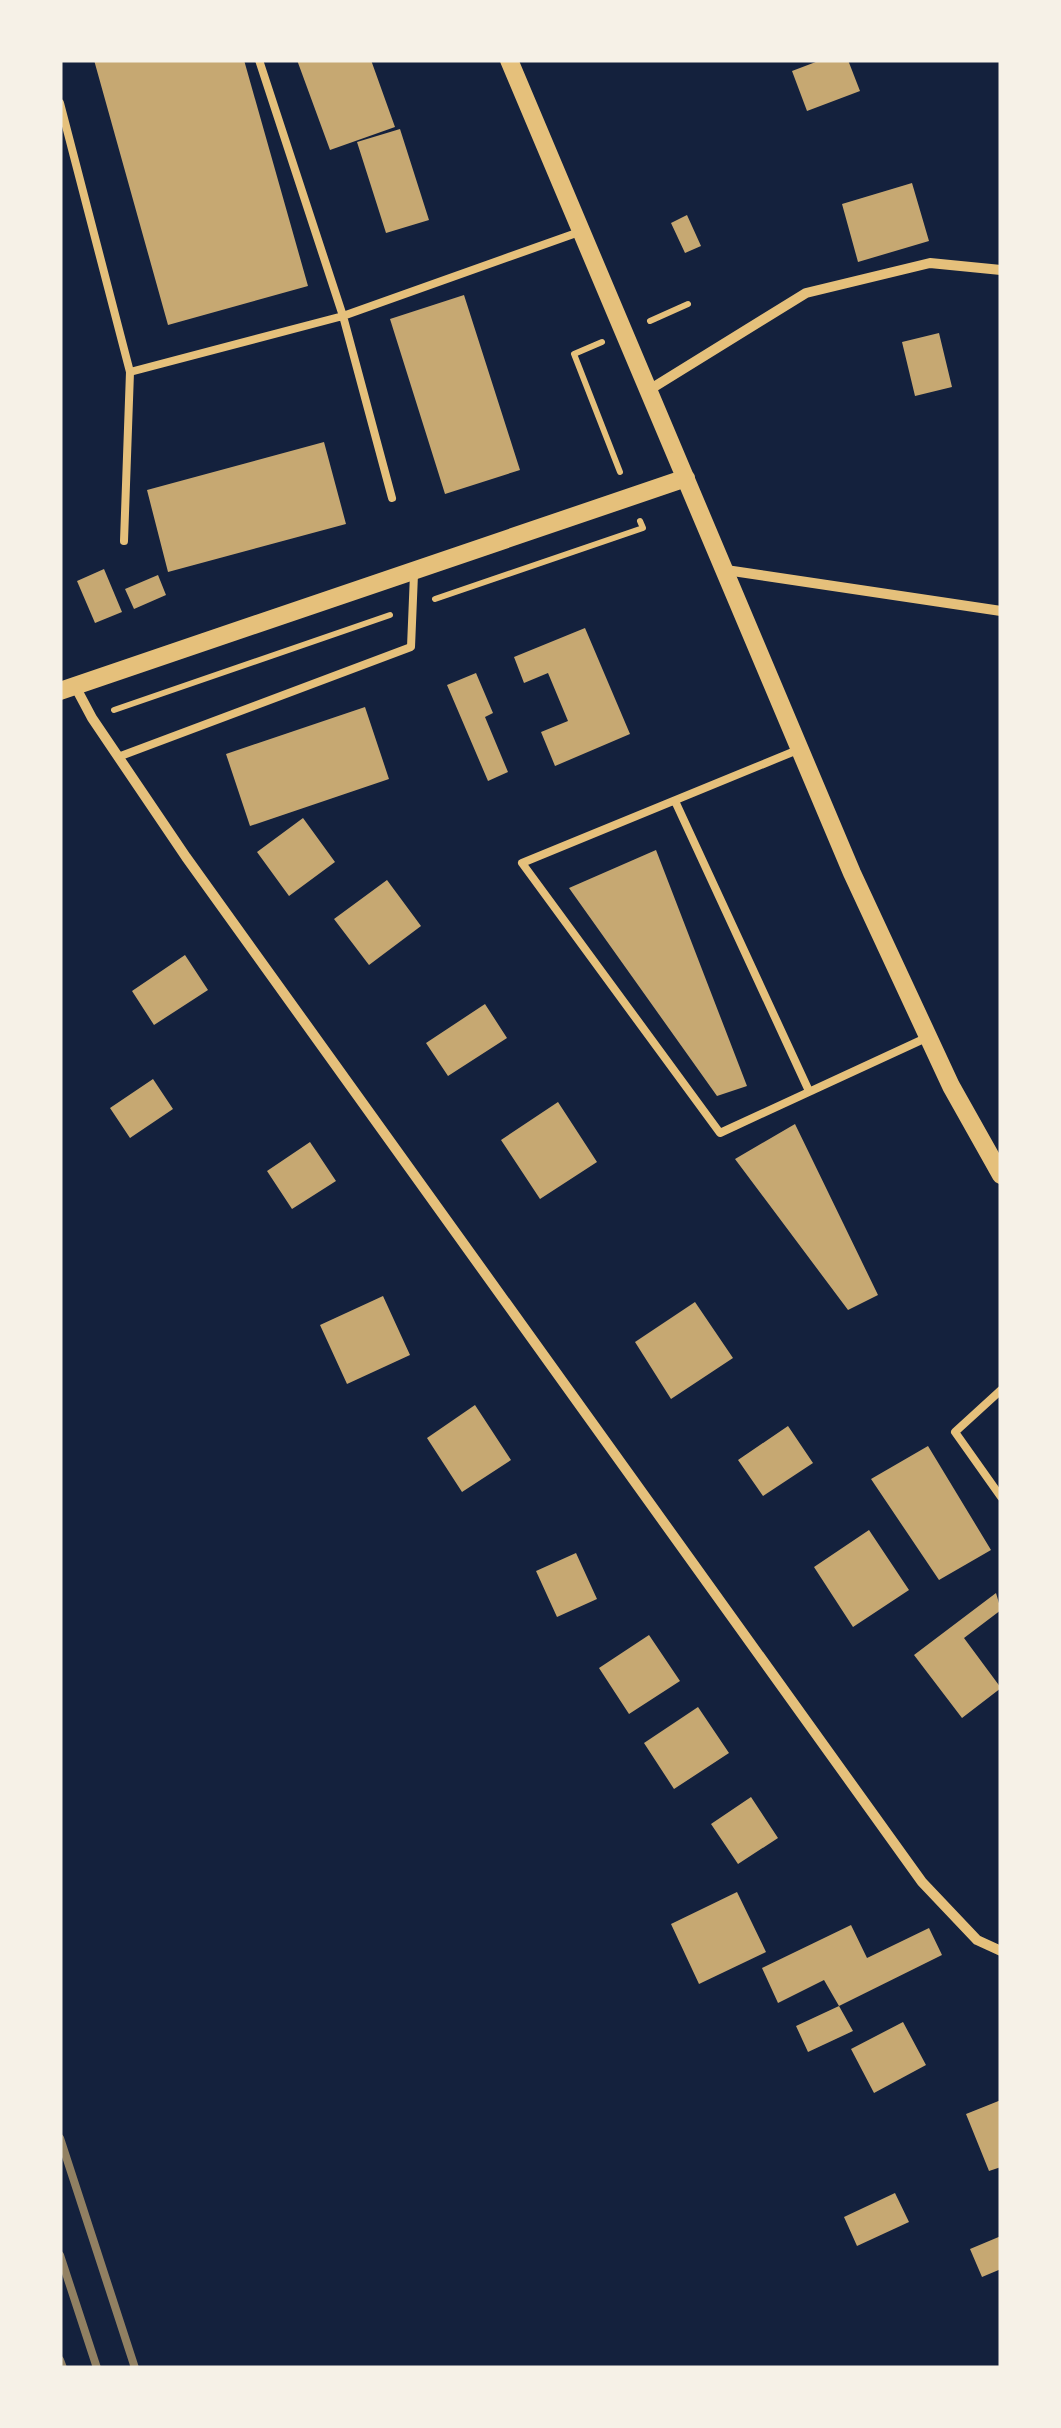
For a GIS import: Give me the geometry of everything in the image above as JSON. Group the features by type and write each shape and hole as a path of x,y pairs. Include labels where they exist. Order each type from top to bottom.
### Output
{"street":[{"path":"509,60 852,873 928,1037 1001,1175"},
{"path":"649,390 806,293 930,263 1001,270"},
{"path":"686,478 68,689 351,1090 922,1882 977,1940 1001,1951"},
{"path":"726,570 1001,611"}],"lane":[{"path":"259,60 342,316 392,498"},
{"path":"60,103 130,372 124,541"},
{"path":"130,372 342,316 582,231"},
{"path":"118,756 411,647 414,570"},
{"path":"800,749 522,863 720,1133 928,1037"},
{"path":"675,800 809,1091"},
{"path":"1001,1390 956,1432 1001,1497"}],"building":[{"path":"94,60 244,60 308,286 168,325"},
{"path":"297,60 371,60 395,127 330,150"},
{"path":"821,60 848,60 860,91 807,111 792,71"},
{"path":"400,129 429,220 386,233 357,142"},
{"path":"912,183 929,241 858,262 842,204"},
{"path":"687,215 701,246 685,253 671,223"},
{"path":"464,295 520,470 445,494 390,319"},
{"path":"939,333 952,387 915,396 902,342"},
{"path":"324,442 346,524 168,572 147,490"},
{"path":"104,569 122,612 95,623 77,581"},
{"path":"158,575 166,595 134,609 125,589"},
{"path":"585,628 630,734 555,766 541,732 568,721 548,673 524,683 514,657"},
{"path":"476,673 493,713 485,717 508,772 488,781 447,685"},
{"path":"365,707 389,779 250,826 226,754"},
{"path":"303,818 335,862 289,896 257,852"},
{"path":"656,850 747,1086 717,1096 569,888"},
{"path":"387,880 421,926 369,965 334,919"},
{"path":"185,955 208,990 154,1025 132,991"},
{"path":"485,1004 507,1038 448,1076 426,1043"},
{"path":"153,1079 173,1109 130,1138 110,1108"},
{"path":"558,1102 597,1162 540,1199 501,1140"},
{"path":"795,1124 878,1295 848,1310 735,1159"},
{"path":"310,1142 336,1181 292,1209 267,1171"},
{"path":"383,1296 410,1355 347,1384 320,1325"},
{"path":"695,1302 733,1358 671,1399 635,1342"},
{"path":"475,1405 511,1460 462,1492 427,1438"},
{"path":"788,1426 813,1463 763,1496 738,1460"},
{"path":"928,1446 991,1550 939,1580 871,1479"},
{"path":"869,1530 909,1590 853,1627 814,1567"},
{"path":"576,1553 597,1599 557,1617 536,1571"},
{"path":"996,1593 1001,1610 964,1638 1001,1688 962,1718 914,1655"},
{"path":"649,1635 680,1681 629,1714 599,1668"},
{"path":"698,1707 729,1753 674,1789 644,1743"},
{"path":"751,1797 778,1838 738,1864 711,1824"},
{"path":"737,1892 766,1952 699,1984 671,1924"},
{"path":"851,1925 867,1958 929,1928 942,1955 839,2006 824,1980 778,2003 762,1968"},
{"path":"839,2006 853,2031 808,2052 796,2026"},
{"path":"903,2022 926,2065 874,2093 851,2049"},
{"path":"1001,2100 1001,2167 989,2171 966,2114"},
{"path":"895,2193 909,2222 857,2246 844,2217"},
{"path":"1001,2236 1001,2269 982,2277 970,2249"}],"railway":[{"path":"60,2138 135,2368"},
{"path":"60,2255 97,2368"},
{"path":"60,2360 63,2368"}]}
